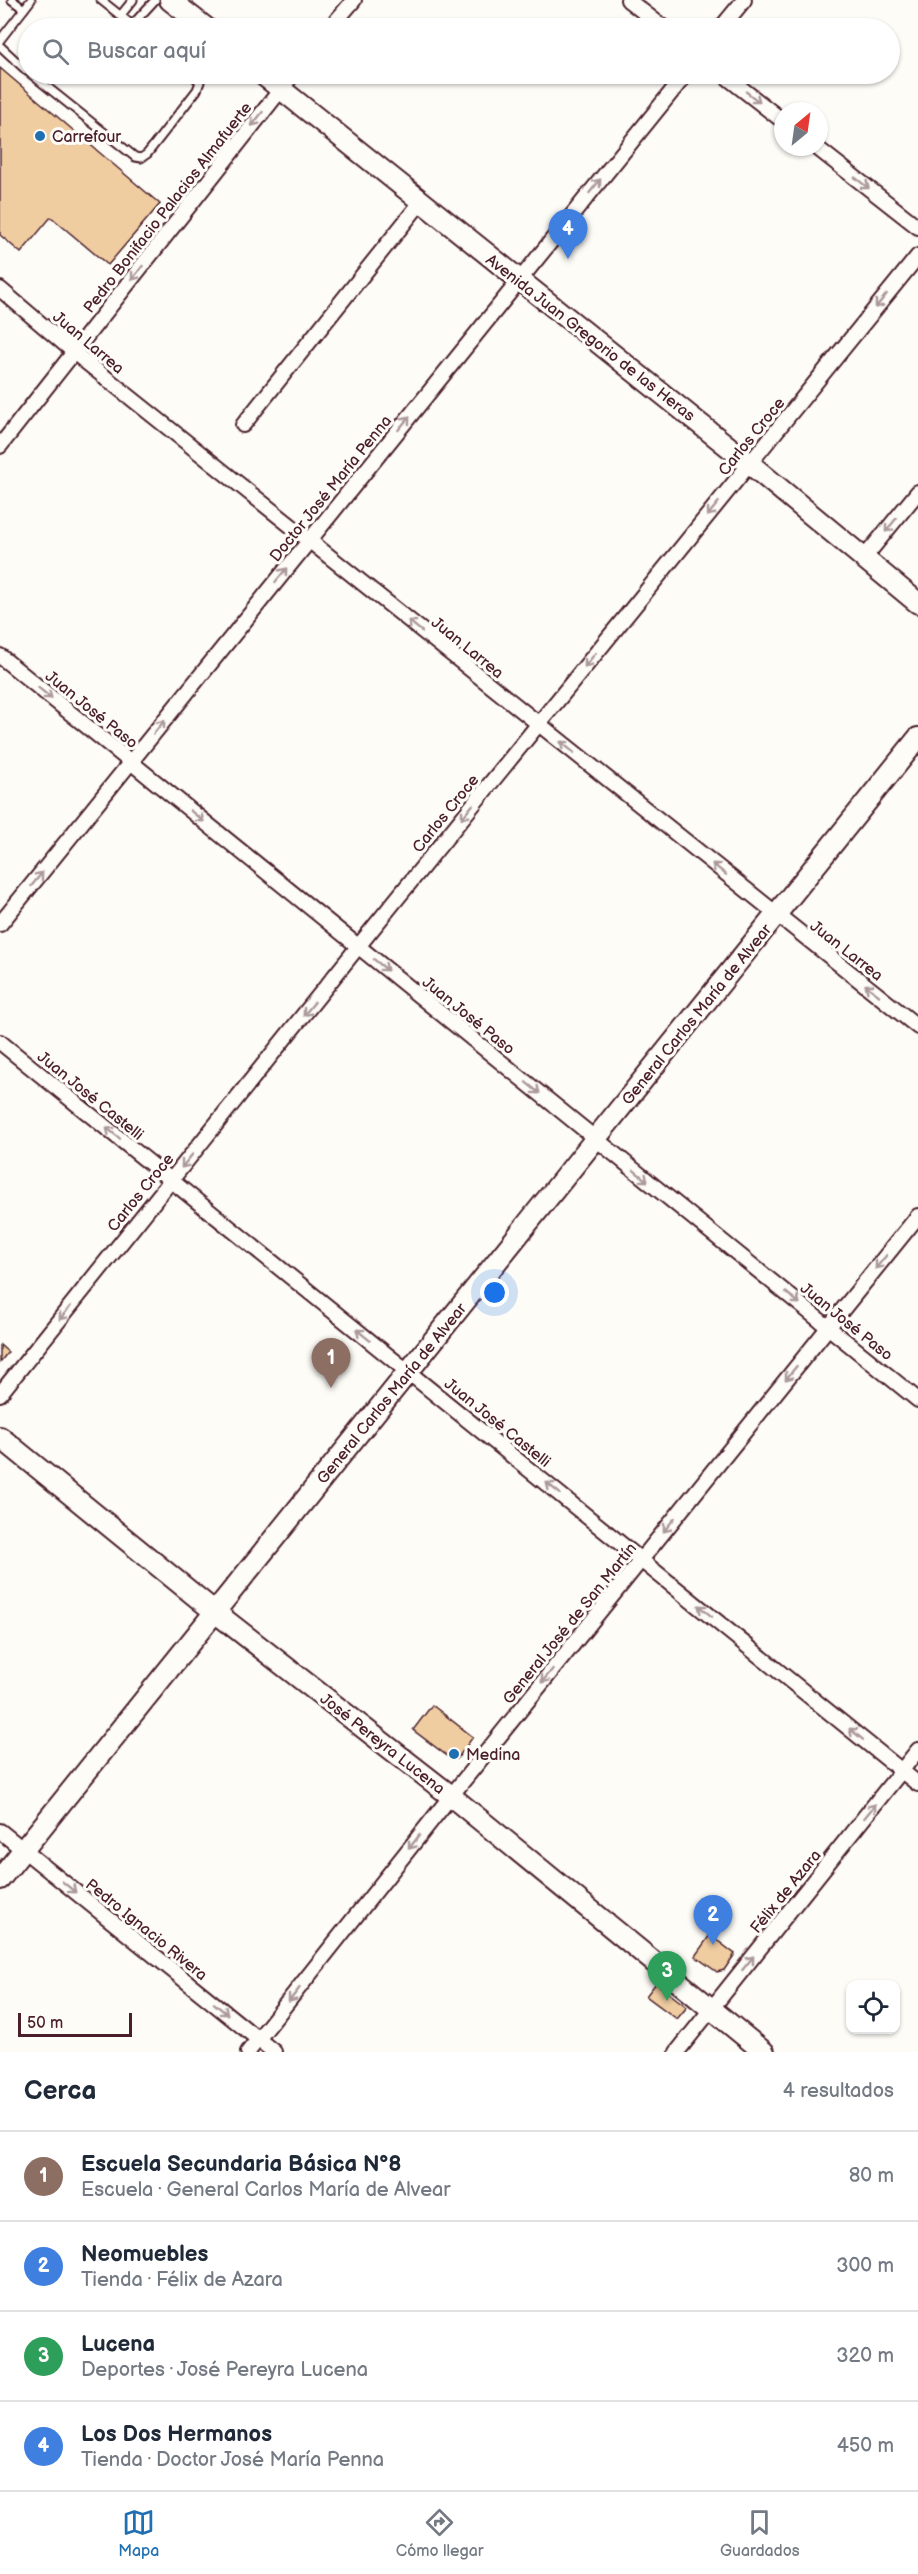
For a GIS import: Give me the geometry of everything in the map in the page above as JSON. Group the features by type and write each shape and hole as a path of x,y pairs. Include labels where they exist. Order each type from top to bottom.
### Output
{"street":[{"path":"170,0 193,18"},
{"path":"339,18 354,0"},
{"path":"628,0 651,18"},
{"path":"729,18 744,0"},
{"name":"Pedro Bonifacio Palacios Almafuerte","path":"0,446 285,84"},
{"name":"Avenida Juan Gregorio de las Heras","path":"290,84 421,202 750,464 918,603"},
{"name":"Doctor José María Penna","path":"0,924 678,84"},
{"path":"736,84 774,114"},
{"path":"827,156 918,227"},
{"path":"243,425 421,202"},
{"name":"Carlos Croce","path":"0,1394 358,946 918,256"},
{"name":"Juan Larrea","path":"0,288 75,353 918,1026"},
{"path":"864,558 918,492"},
{"name":"Juan José Paso","path":"0,656 918,1400"},
{"name":"General Carlos María de Alvear","path":"0,1879 918,738"},
{"name":"Juan José Castelli","path":"0,1042 918,1784"},
{"name":"General José de San Martín","path":"248,2052 450,1796 918,1216"},
{"name":"José Pereyra Lucena","path":"0,1437 215,1612 450,1796 765,2052"},
{"name":"Félix de Azara","path":"677,2052 918,1750"},
{"name":"Pedro Ignacio Rivera","path":"0,1831 274,2052"}],"lane":[{"path":"12,0 24,9"},
{"path":"0,40 31,0"},
{"path":"101,0 123,18"},
{"path":"120,16 133,0"},
{"path":"141,18 155,0"},
{"path":"0,46 18,62"},
{"path":"44,84 135,157 141,158 147,154 199,84"}],"building":[{"name":"Carrefour","path":"0,68 160,204 108,265 51,217 21,253 0,235"},
{"path":"0,1345 8,1352 0,1362"},
{"path":"432,1705 473,1737 457,1759 450,1758 413,1730"},
{"path":"710,1935 735,1954 724,1970 717,1972 695,1956"},
{"path":"656,1983 687,2007 677,2019 646,1996"}],"place":[{"name":"Carrefour","path":"40,136"},
{"name":"Los Dos Hermanos","path":"568,259"},
{"name":"Escuela Secundaria Básica Nº8","path":"331,1388"},
{"name":"Medina","path":"454,1754"},
{"name":"Neomuebles","path":"713,1945"},
{"name":"Lucena","path":"667,2001"}]}
